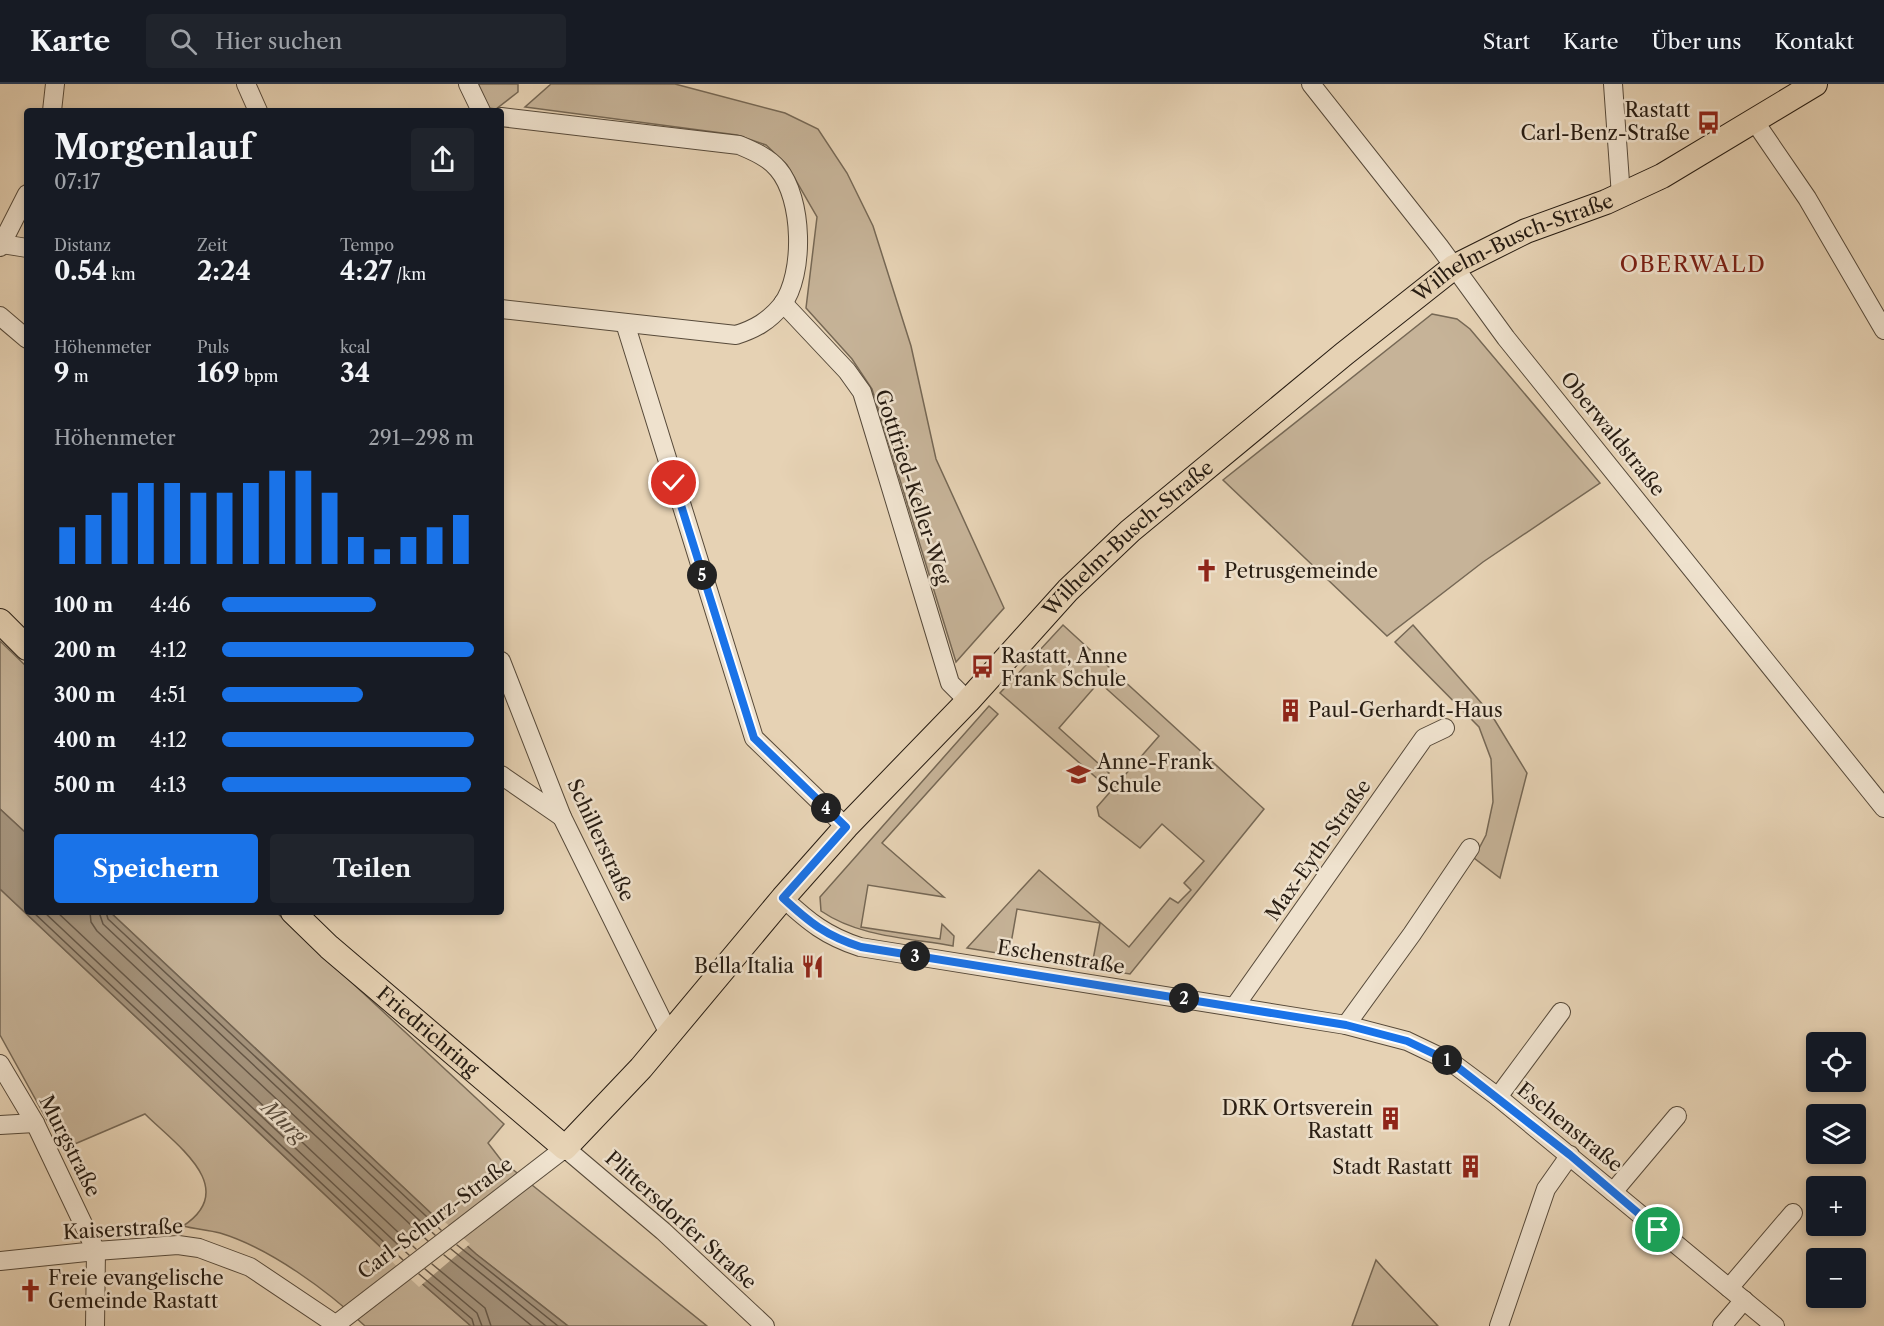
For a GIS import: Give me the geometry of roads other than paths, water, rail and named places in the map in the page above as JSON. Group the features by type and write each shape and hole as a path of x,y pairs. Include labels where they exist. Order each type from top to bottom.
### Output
{"main road":[{"name":"Wilhelm-Busch-Straße","path":"566,1148 669,1034 846,827 968,701 1068,590 1130,531 1454,267 1526,231 1621,196 1691,161 1815,84"},
{"path":"0,621 24,645"},
{"name":"Friedrichring","path":"296,915 329,947 526,1117 566,1148"}],"street":[{"path":"52,108 55,84"},
{"path":"246,84 257,108"},
{"path":"468,84 480,108"},
{"name":"Oberwaldstraße","path":"1311,84 1454,267 1506,338 1884,808"},
{"path":"1612,84 1621,196"},
{"path":"504,117 739,145 760,154 778,169 787,185 798,227 792,281 783,303 755,329 736,335 504,309"},
{"path":"1755,122 1807,198 1884,330"},
{"path":"24,200 1,246 24,248"},
{"name":"Gottfried-Keller-Weg","path":"783,303 847,371 861,392 950,683 968,701"},
{"path":"0,316 24,336"},
{"path":"625,323 754,738 846,827"},
{"name":"Schillerstraße","path":"504,669 562,817 669,1034"},
{"name":"Max-Eyth-Straße","path":"1235,1006 1424,738 1445,728"},
{"path":"504,777 562,817"},
{"path":"1346,1025 1413,934 1470,848"},
{"name":"Eschenstraße","path":"783,898 814,926 834,939 861,947 1346,1025 1407,1041 1451,1062 1498,1097 1775,1326"},
{"name":"Eschenstraße","path":"1498,1097 1561,1012"},
{"name":"Murgstraße","path":"0,1064 35,1123 96,1251"},
{"name":"Eschenstraße","path":"1613,1192 1677,1116"},
{"path":"0,1125 35,1123"},
{"name":"Carl-Schurz-Straße","path":"336,1325 359,1304 566,1148"},
{"name":"Plittersdorfer Straße","path":"566,1148 663,1231 765,1326"},
{"path":"1499,1326 1546,1189 1570,1155"},
{"path":"1722,1326 1736,1294 1793,1213"},
{"name":"Kaiserstraße","path":"0,1261 178,1245 200,1248 250,1267 336,1325"},
{"path":"95,1326 96,1251"}],"water":[{"path":"0,809 24,831 24,912 0,889"},
{"name":"Murg","path":"28,915 113,915 435,1217 476,1254 568,1326 471,1326 387,1253"}],"place":[{"name":"Rastatt Carl-Benz-Straße","path":"1708,122"},
{"name":"Petrusgemeinde","path":"1206,571"},
{"name":"Rastatt, Anne Frank Schule","path":"983,667"},
{"name":"Paul-Gerhardt-Haus","path":"1290,710"},
{"name":"Anne-Frank Schule","path":"1079,774"},
{"name":"Bella Italia","path":"812,966"},
{"name":"DRK Ortsverein Rastatt","path":"1391,1119"},
{"name":"Stadt Rastatt","path":"1470,1167"},
{"name":"Freie evangelische Gemeinde Rastatt","path":"30,1290"}],"district":[{"name":"OBERWALD","path":"1693,264"}]}
